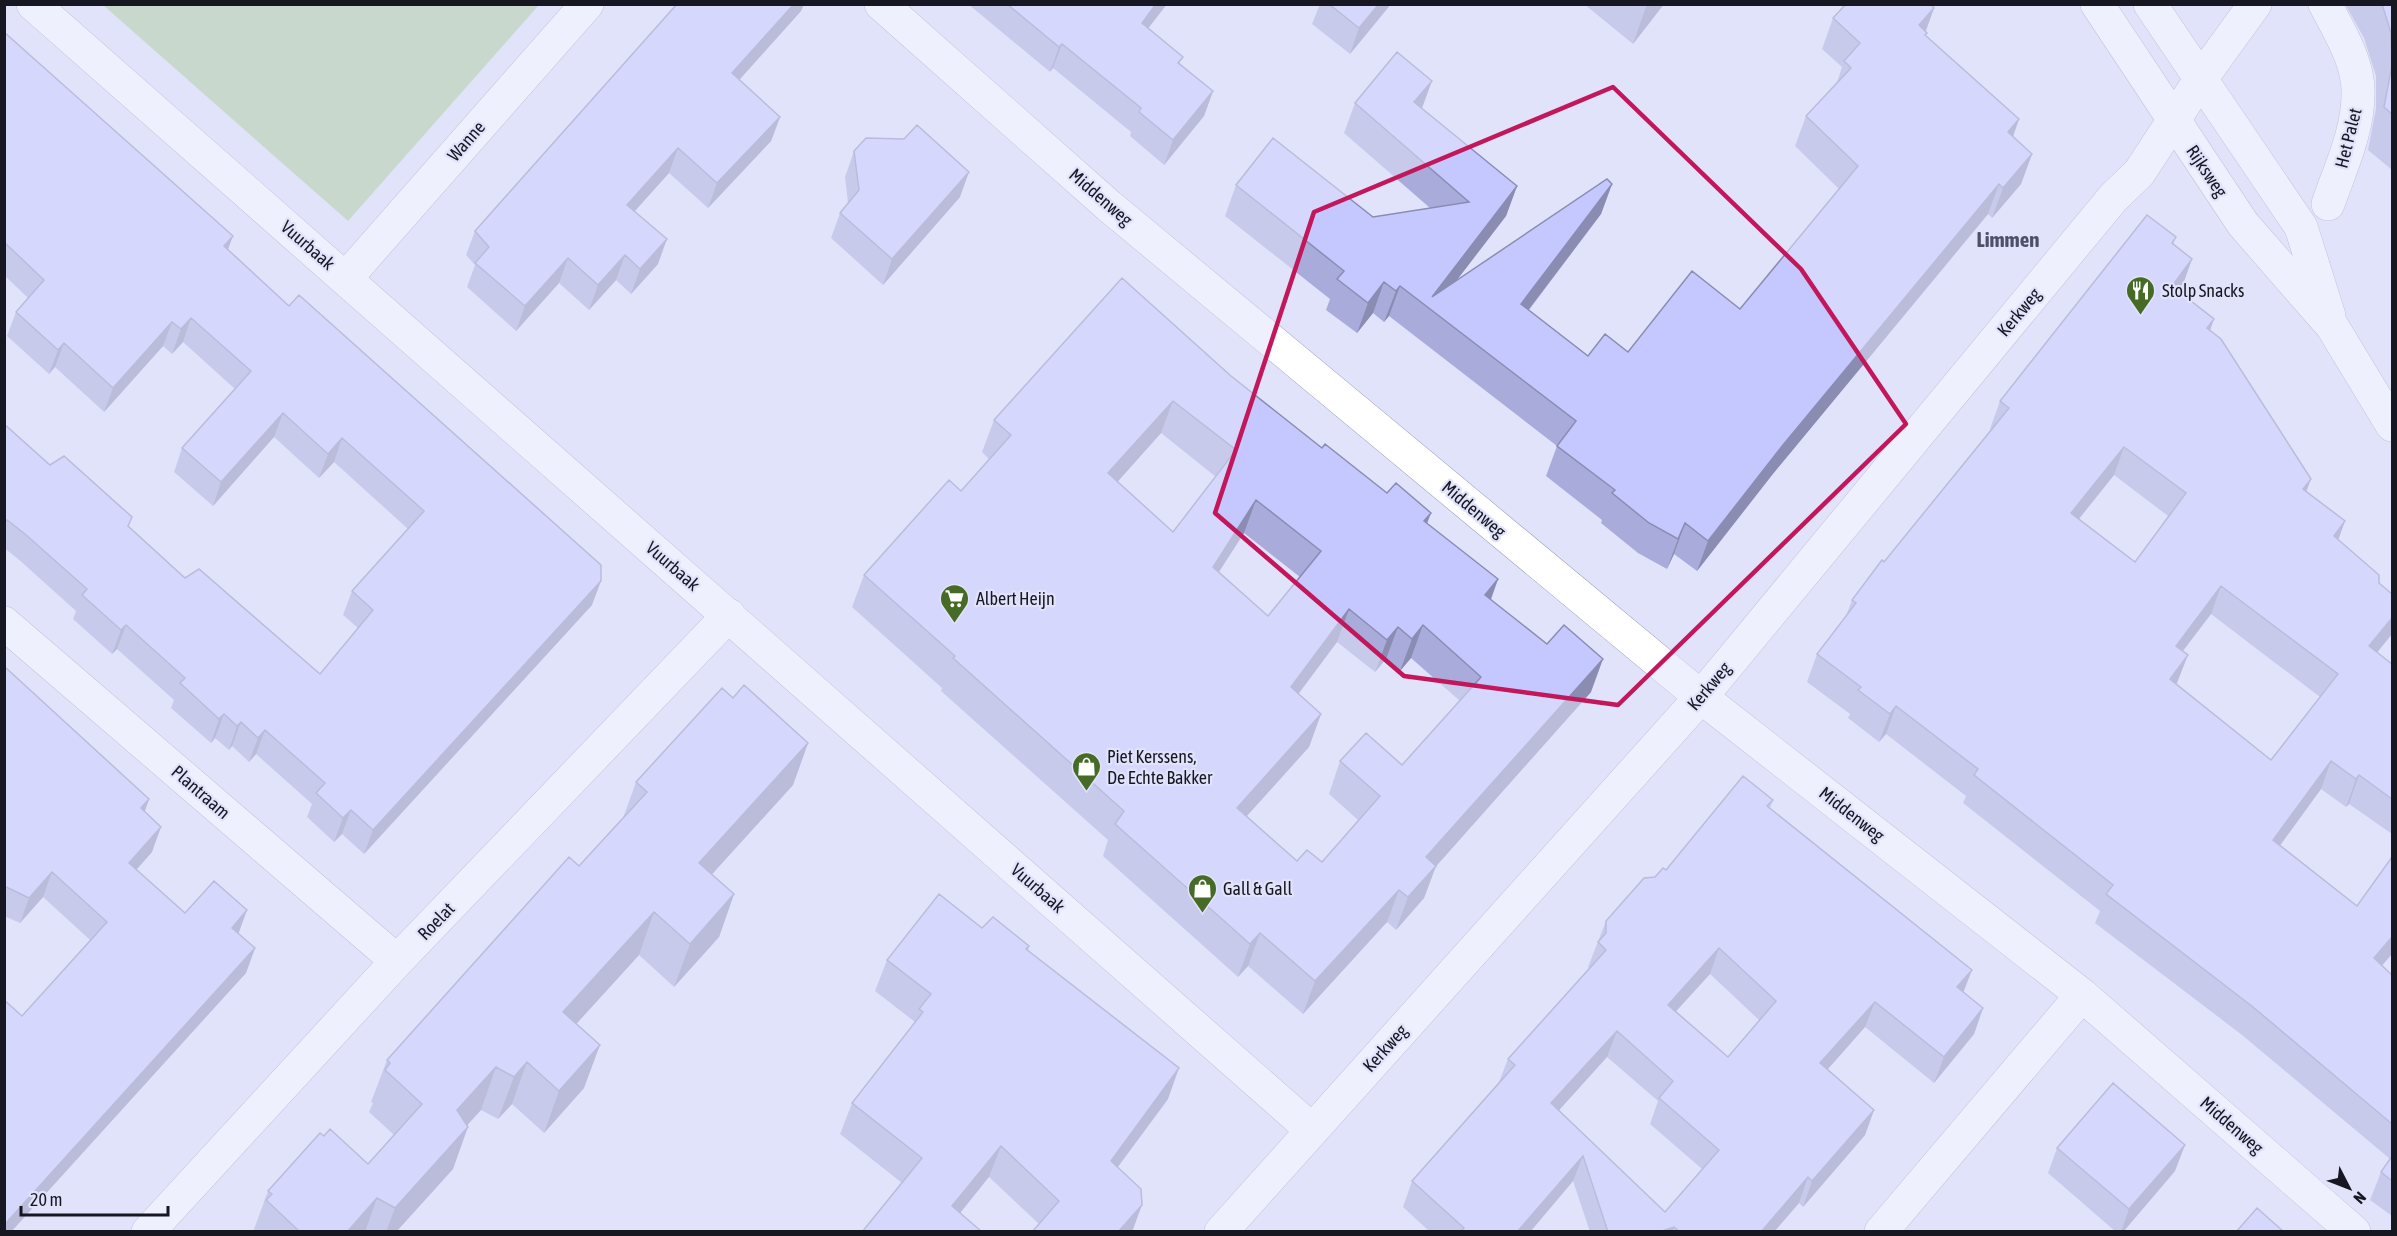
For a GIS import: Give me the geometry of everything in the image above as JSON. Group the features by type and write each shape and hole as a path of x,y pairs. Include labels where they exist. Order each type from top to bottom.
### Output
{"street":[{"name":"Vuurbaak","path":"33,4 1312,1130"},
{"name":"Wanne","path":"346,278 587,4"},
{"name":"Middenweg","path":"881,4 1109,206 1701,697 2082,995 2354,1232"},
{"name":"Rijksweg","path":"2097,4 2242,224 2332,326 2392,424"},
{"name":"Rijksweg","path":"2150,4 2301,227 2332,326"},
{"name":"Kerkweg","path":"1221,1232 1701,697 2113,198 2139,173 2172,120 2255,4"},
{"name":"Het Palet","path":"2325,4 2347,47 2358,90 2354,127 2328,204"},
{"name":"Roelat","path":"148,1232 397,961 729,615"},
{"name":"Plantraam","path":"4,623 397,961"},
{"path":"1881,1232 2082,995"}],"highlighted area":[{"path":"1613,87 1801,269 1906,424 1618,705 1404,676 1215,513 1314,212"}],"green space":[{"path":"103,5 539,5 348,221"}],"building":[{"path":"677,4 794,4 732,73 780,117 717,183 678,148 627,205 667,239 640,269 625,255 598,285 568,258 525,306 475,263 489,247 475,231"},
{"path":"1007,4 1156,4 1142,23 1183,57 1178,63 1213,91 1173,140 1139,112 1141,108 1062,44 1059,47"},
{"path":"1329,4 1379,4 1359,28"},
{"path":"1846,4 1931,4 1934,8 1919,25 1927,33 1925,35 2019,119 2008,132 2032,154 2003,188 1999,184 1783,445 1708,541 1685,523 1678,539 1649,523 1612,493 1615,490 1557,446 1576,421 1400,286 1396,291 1384,282 1368,303 1337,279 1344,271 1236,185 1273,138 1373,217 1469,202 1355,103 1397,52 1432,81 1414,102 1517,186 1432,297 1607,179 1612,184 1521,304 1588,356 1605,334 1628,352 1692,271 1740,309 1858,166 1806,116 1851,68 1844,61 1860,43 1833,18"},
{"path":"2382,4 2392,4 2392,65 2391,33"},
{"path":"4,32 233,236 224,246 289,306 299,295 601,565 601,581 373,830 351,810 343,818 316,793 325,783 265,730 258,738 241,722 237,726 224,714 219,719 180,683 185,678 126,625 121,630 82,595 87,589 25,534 7,520 4,523 4,424 50,465 64,456 132,517 128,526 185,578 199,569 320,674 373,610 352,591 424,511 342,438 328,454 283,413 221,482 182,448 251,371 191,318 181,329 172,322 113,388 64,343 58,350 16,312 44,280 4,242"},
{"path":"2392,65 2392,114 2384,107"},
{"path":"917,125 969,172 892,259 840,213 859,190 854,151 866,138 904,139"},
{"path":"2147,215 2176,237 2172,243 2192,259 2172,286 2214,319 2207,328 2221,339 2311,479 2303,489 2345,521 2334,536 2379,575 2379,583 2392,594 2392,618 2369,646 2392,664 2392,799 2359,775 2356,779 2331,761 2273,840 2357,906 2392,857 2392,937 2374,958 2392,975 2392,1124 2253,1007 2106,894 2113,885 1974,775 1978,769 1896,706 1890,714 1858,690 1861,687 1817,654 1856,603 1852,600 1882,560 1884,562 2009,408 2000,401","holes":["2124,447 2186,493 2135,562 2071,513","2221,586 2338,674 2271,760 2170,679 2188,655 2176,646"]},
{"path":"1122,278 1231,376 1322,448 1325,444 1387,493 1396,483 1431,513 1424,521 1498,579 1485,595 1547,644 1564,625 1603,659 1426,857 1436,866 1408,897 1399,890 1315,981 1260,933 1250,944 1115,824 1124,811 864,575 949,480 961,491 1011,435 994,420","holes":["1173,401 1236,450 1173,532 1108,473","1256,500 1321,551 1268,616 1213,567","1349,609 1387,640 1398,627 1412,639 1423,625 1481,677 1402,765 1366,733 1340,761 1380,796 1322,862 1307,850 1297,861 1237,808 1321,714 1291,687"]},
{"path":"5,667 149,799 141,808 161,827 129,863 185,913 214,881 247,910 232,928 255,948 6,1223 4,1221 4,1000 22,1016 107,922 52,872 29,898 4,886"},
{"path":"744,685 808,743 699,863 734,894 690,944 654,912 563,1012 600,1045 559,1091 527,1062 514,1077 496,1067 457,1110 468,1127 395,1208 377,1198 347,1232 300,1232 266,1200 272,1194 268,1191 320,1133 324,1136 330,1129 368,1164 422,1104 385,1070 390,1063 387,1060 569,857 579,866 647,792 636,782 722,688 733,698"},
{"path":"1743,776 1773,800 1767,806 1972,970 1957,987 1983,1008 1944,1057 1875,1002 1820,1063 1874,1110 1812,1181 1808,1177 1761,1232 1680,1232 1674,1227 1659,1232 1608,1232 1583,1156 1517,1232 1460,1232 1464,1228 1412,1181 1515,1065 1508,1059 1606,950 1598,942 1606,933 1606,921 1644,878 1655,877 1663,868 1666,870","holes":["1719,948 1776,1001 1728,1057 1668,1005","1617,1031 1673,1081 1659,1098 1719,1150 1665,1212 1551,1103"]},
{"path":"939,894 982,928 993,917 1029,946 1026,949 1179,1068 1111,1161 1141,1189 1142,1205 1118,1232 1032,1232 1059,1201 1001,1146 952,1206 982,1232 862,1232 922,1158 852,1103 923,1012 919,1009 931,994 887,960"},
{"path":"2113,1083 2185,1145 2129,1209 2057,1148"},
{"path":"2392,1156 2392,1181 2381,1172"},
{"path":"2257,1208 2284,1232 2236,1232"}],"place":[{"name":"Stolp Snacks","path":"2141,316"},
{"name":"Albert Heijn","path":"955,624"},
{"name":"Piet Kerssens, De Echte Bakker","path":"1086,792"},
{"name":"Gall & Gall","path":"1202,914"}],"district":[{"name":"Limmen","path":"2008,239"}]}
